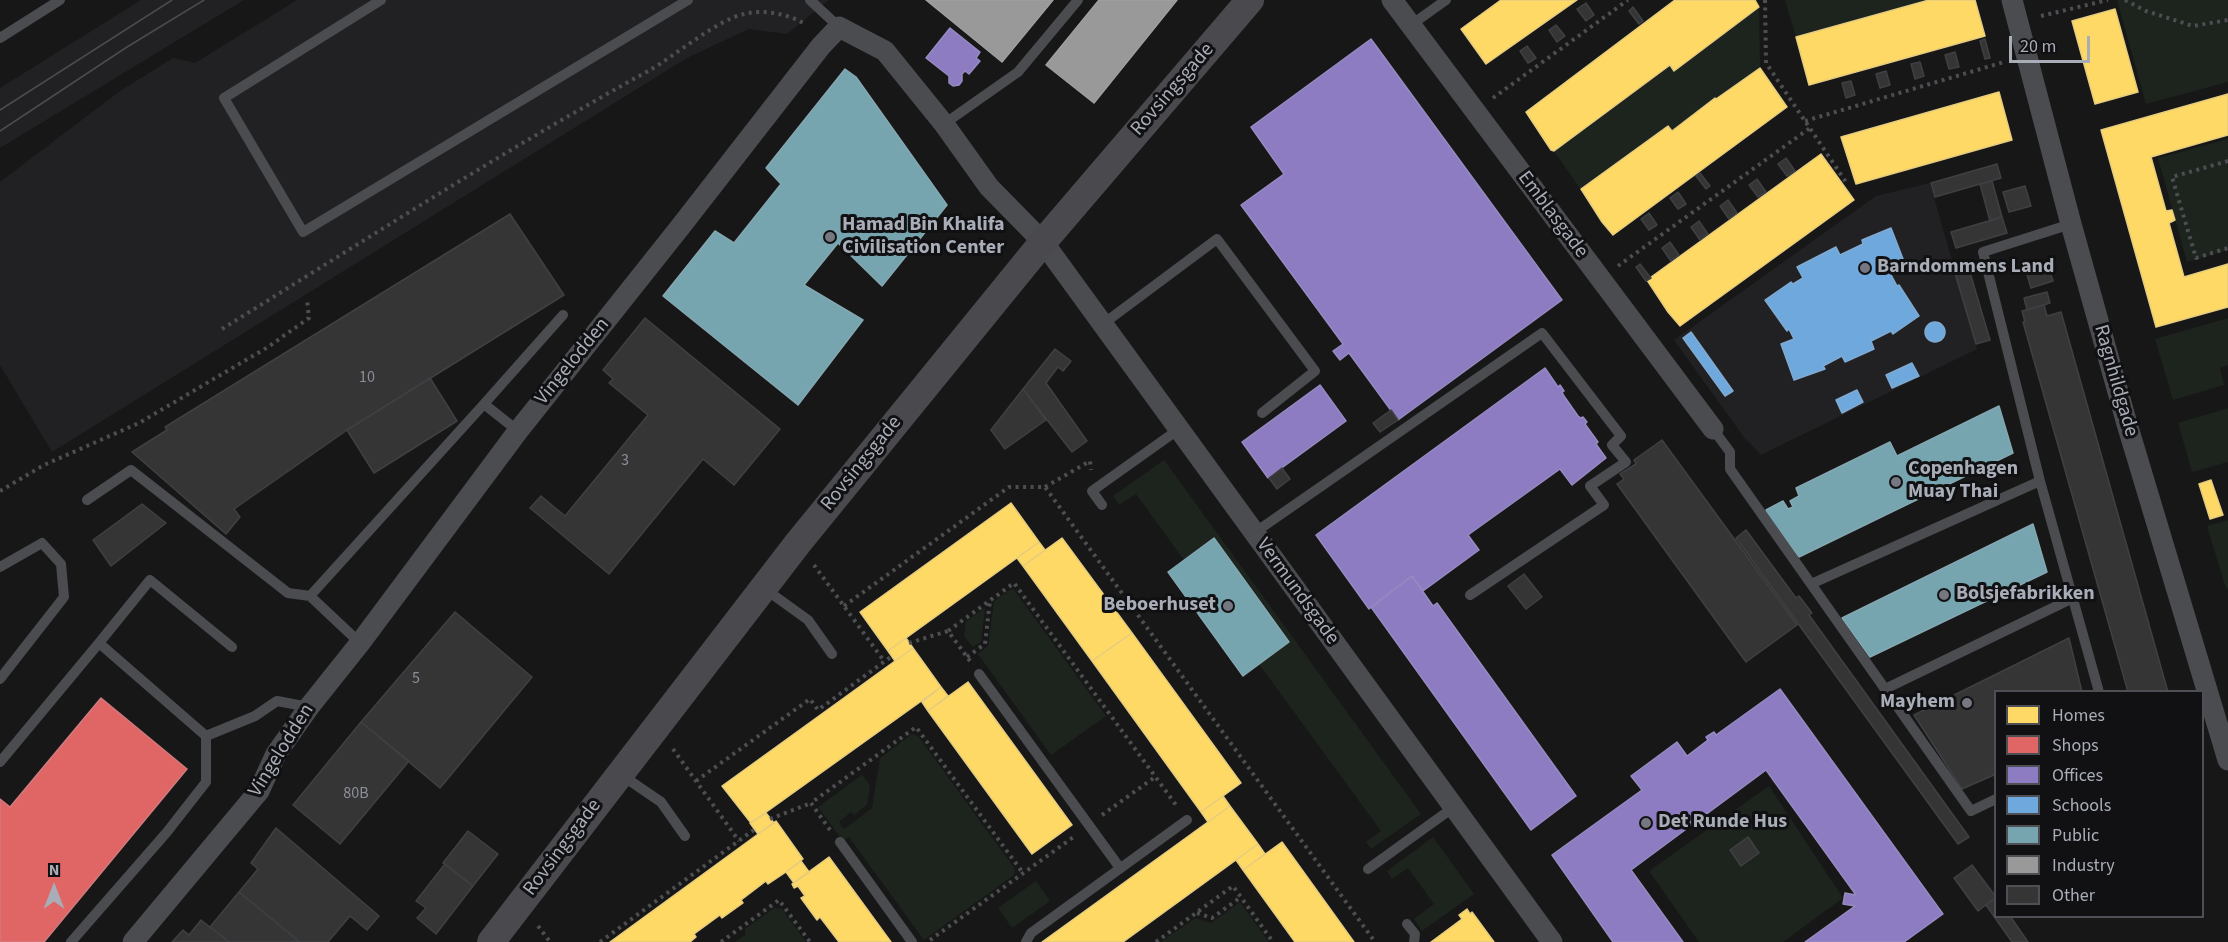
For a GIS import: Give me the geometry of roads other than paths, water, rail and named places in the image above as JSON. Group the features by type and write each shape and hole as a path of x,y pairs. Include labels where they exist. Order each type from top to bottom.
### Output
{"street":[{"name":"Rovsingsgade","path":"491,942 762,587 1043,242 1250,0"},
{"name":"Emblasgade","path":"1392,0 1713,429"},
{"name":"Ragnhildgade","path":"2012,0 2130,435 2228,760"},
{"path":"834,33 885,51 944,124 989,187 1043,242"},
{"name":"Vingelodden","path":"133,942 259,791 276,754 309,707 360,643 518,431 834,33"},
{"name":"Vermundsgade","path":"1043,242 1552,942"}],"lane":[{"path":"0,38 60,0"},
{"path":"381,0 224,98 303,232 688,0"},
{"path":"810,0 834,33"},
{"path":"944,124 1018,72 1078,0"},
{"path":"1411,25 1446,0"},
{"path":"2071,224 1983,252 2040,481 2098,690"},
{"path":"1102,324 1217,239 1315,371 1262,412"},
{"path":"310,596 563,315"},
{"path":"1254,533 1542,333 1622,436 1612,445 1626,462 1590,486 1604,505 1470,594"},
{"path":"484,404 518,431"},
{"path":"1102,505 1092,490 1179,429"},
{"path":"1713,429 1730,452 1730,469 1971,811 1994,800"},
{"path":"87,500 131,470 288,593 310,596 360,643"},
{"path":"1811,584 2040,481"},
{"path":"0,567 42,543 61,564 64,597 0,679"},
{"path":"0,762 150,580 232,647"},
{"path":"762,587 808,620 832,654"},
{"path":"1885,689 2073,598"},
{"path":"71,942 167,832 206,782 206,736 99,643"},
{"path":"979,674 1120,868"},
{"path":"206,736 255,716 277,701 309,707"},
{"path":"620,774 661,802 685,836"},
{"path":"1368,869 1454,807"},
{"path":"1026,942 1031,933 1186,820"},
{"path":"840,842 912,942"},
{"path":"1407,924 1415,934 1414,942"}],"tram line":[{"path":"0,110 172,0"},
{"path":"0,131 127,47 204,0"}],"place":[{"name":"Hamad Bin Khalifa Civilisation Center","path":"830,237"},
{"name":"Barndommens Land","path":"1865,268"},
{"name":"Copenhagen Muay Thai","path":"1896,482"},
{"name":"Bolsjefabrikken","path":"1944,595"},
{"name":"Beboerhuset","path":"1228,606"},
{"name":"Mayhem","path":"1967,703"},
{"name":"Det Runde Hus","path":"1646,823"}]}
